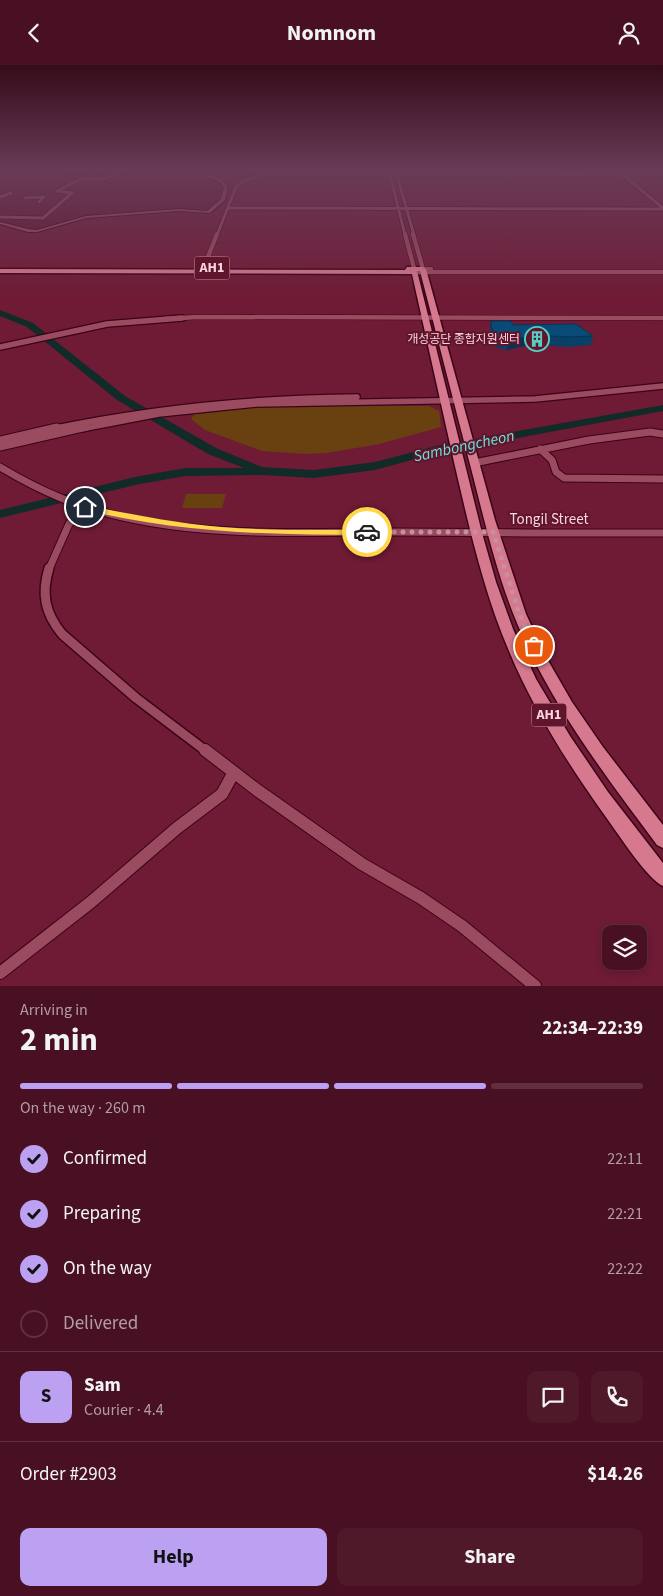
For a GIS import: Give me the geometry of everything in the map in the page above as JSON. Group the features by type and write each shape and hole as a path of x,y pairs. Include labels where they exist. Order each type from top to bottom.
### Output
{"main road":[{"name":"AH1","path":"0,269 419,270"},
{"name":"AH1","path":"419,270 425,317 476,532 493,593 506,627 548,714 579,762 663,877"},
{"name":"AH1","path":"419,270 436,317 493,532 519,613 551,679 596,751 663,839"}],"street":[{"path":"0,217 43,218 50,212"},
{"path":"0,223 36,231 86,217 149,212"},
{"path":"202,270 226,212"},
{"path":"399,212 419,270"},
{"path":"407,212 419,270"},
{"path":"419,270 663,271"},
{"path":"0,347 107,324 167,318 663,318"},
{"path":"0,440 63,425 162,408 278,397 481,401 548,399 663,386"},
{"path":"0,447 64,431 172,413 281,403 445,399"},
{"path":"474,463 540,449 650,432 663,434"},
{"path":"540,449 552,460 556,472 564,478 663,479"},
{"name":"Tongil Street","path":"0,467 34,488 81,506 149,521 250,532 663,533"},
{"path":"81,506 70,519 46,575 44,594 50,619 71,643 121,686 234,772 346,854 421,898 462,927 535,986"},
{"path":"0,973 91,902 178,828 222,794 234,772"}],"shaded area":[{"path":"158,212 663,212 663,986 0,986 0,225 24,232 38,232 86,218"},
{"path":"282,406 429,406 439,411 441,427 379,444 327,453 305,454 262,451 205,430 191,419 194,414"},
{"path":"186,494 226,494 222,508 182,508"}],"building":[{"path":"491,321 511,321 513,325 576,324 593,336 534,335 509,341 497,337 490,325 492,325"}],"waterway":[{"path":"0,313 30,325 121,398 212,451 256,468"},
{"name":"Sambongcheon","path":"0,514 135,481 185,472 263,471 314,474 375,466 440,449 663,408"}],"way so far":[{"path":"367,532 493,532 511,591 534,646"}],"place":[{"name":"개성공단 종합지원센터","path":"537,339"}],"route":[{"path":"85,507 149,521 250,532 367,532"}]}
